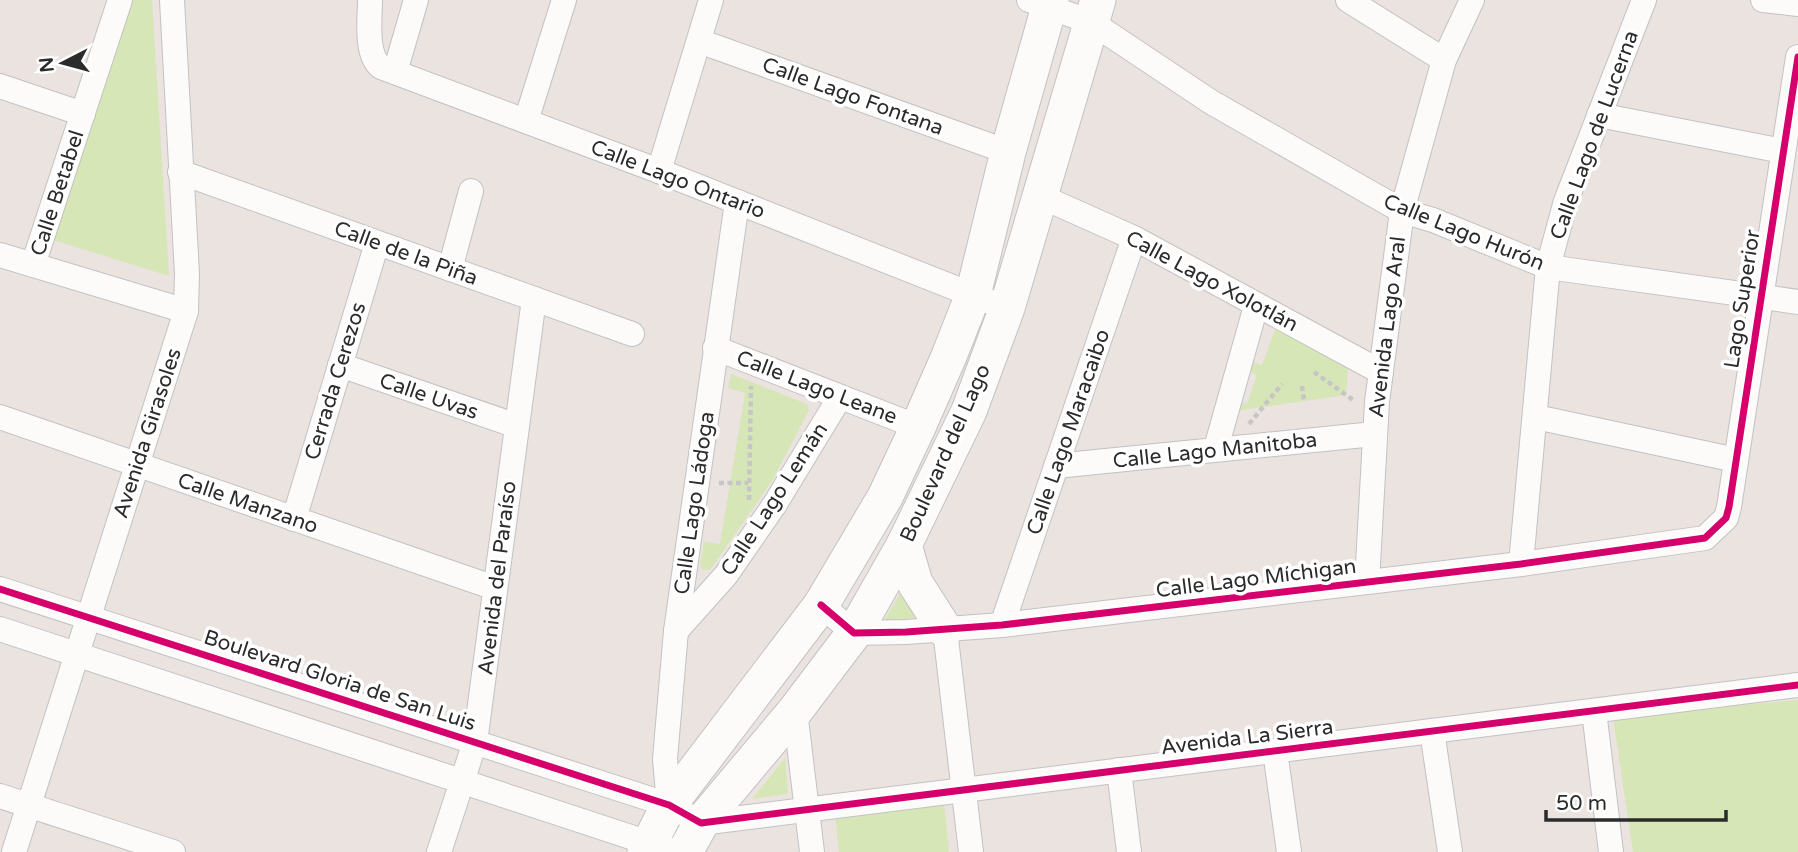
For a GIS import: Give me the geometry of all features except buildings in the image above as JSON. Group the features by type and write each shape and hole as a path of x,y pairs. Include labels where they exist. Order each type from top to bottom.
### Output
{"street":[{"name":"Calle Betabel","path":"33,265 120,0"},
{"name":"Avenida Girasoles","path":"14,852 186,312 187,274 172,0"},
{"path":"370,0 372,52 377,64 388,70 416,0"},
{"path":"526,121 564,0"},
{"path":"659,171 711,0"},
{"path":"1348,0 1444,61"},
{"name":"Avenida Lago Aral","path":"1367,582 1375,424 1402,211 1444,61 1472,0"},
{"name":"Calle Lago de Lucerna","path":"1521,564 1548,267 1566,201 1644,0"},
{"path":"1763,0 1798,4"},
{"name":"Calle Lago Hurón","path":"1043,2 1094,11 1211,102 1402,211 1433,220 1548,267 1798,302"},
{"name":"Boulevard del Lago","path":"656,849 669,805 821,605 885,497 918,427 973,295 1043,2"},
{"name":"Boulevard del Lago","path":"693,837 854,633 904,545 969,411 1007,308 1094,11"},
{"name":"Calle Lago Fontana","path":"699,41 1008,152"},
{"name":"Lago Superior","path":"1705,538 1726,518 1798,57"},
{"name":"Calle Lago Ontario","path":"388,70 659,171 1007,308"},
{"path":"0,86 83,114"},
{"path":"1599,115 1783,151"},
{"name":"Calle de la Piña","path":"180,172 632,334"},
{"path":"450,269 471,191"},
{"name":"Calle Lago Xolotlán","path":"1040,196 1134,238 1381,372"},
{"name":"Calle Lago Ládoga","path":"669,805 665,759 676,631 737,202"},
{"name":"Calle Lago Maracaibo","path":"1002,625 1134,238"},
{"name":"Cerrada Cerezos","path":"294,519 377,243"},
{"path":"0,255 186,312"},
{"name":"Avenida del Paraíso","path":"439,852 475,742 534,299"},
{"path":"1224,448 1256,306"},
{"name":"Calle Lago Leane","path":"715,348 918,427"},
{"name":"Calle Uvas","path":"340,365 517,426"},
{"name":"Calle Lago Lemán","path":"676,631 726,575 758,530 840,397"},
{"name":"Calle Manzano","path":"0,417 495,588"},
{"path":"1535,417 1736,460"},
{"name":"Calle Lago Manitoba","path":"1056,466 1224,448 1375,424"},
{"name":"Calle Lago Míchigan","path":"854,633 1002,625 1521,564 1705,538"},
{"path":"904,545 915,583 945,630 971,852"},
{"name":"Boulevard Gloria de San Luis","path":"0,589 669,805 693,837"},
{"path":"821,605 854,633"},
{"path":"0,629 656,849"},
{"name":"Avenida La Sierra","path":"693,837 807,809 1798,685"},
{"path":"1594,710 1611,852"},
{"path":"795,711 812,852"},
{"path":"1432,731 1450,852"},
{"path":"1275,751 1289,852"},
{"path":"1119,770 1129,852"},
{"path":"0,796 173,852"}],"path":[{"path":"752,362 749,514 758,530"},
{"path":"1314,372 1375,424"},
{"path":"1224,448 1282,384"},
{"path":"1302,386 1304,401"}],"green space":[{"path":"127,0 152,0 169,276 50,239"},
{"path":"1278,322 1349,356 1346,395 1228,412 1227,397 1247,404 1257,375 1237,367 1241,358 1262,365"},
{"path":"731,374 807,404 809,410 772,481 710,570 703,570 700,566 704,542 720,544 745,393 728,388"},
{"path":"904,587 923,617 884,621"},
{"path":"1798,700 1798,852 1633,852 1613,717"},
{"path":"785,758 788,794 752,799"},
{"path":"944,801 949,852 839,852 835,817"}],"cycle path":[{"path":"821,605 854,633 1002,625 1521,564 1705,538 1726,518 1729,507 1798,57"},
{"path":"0,589 669,805 701,823 1798,685"}]}
